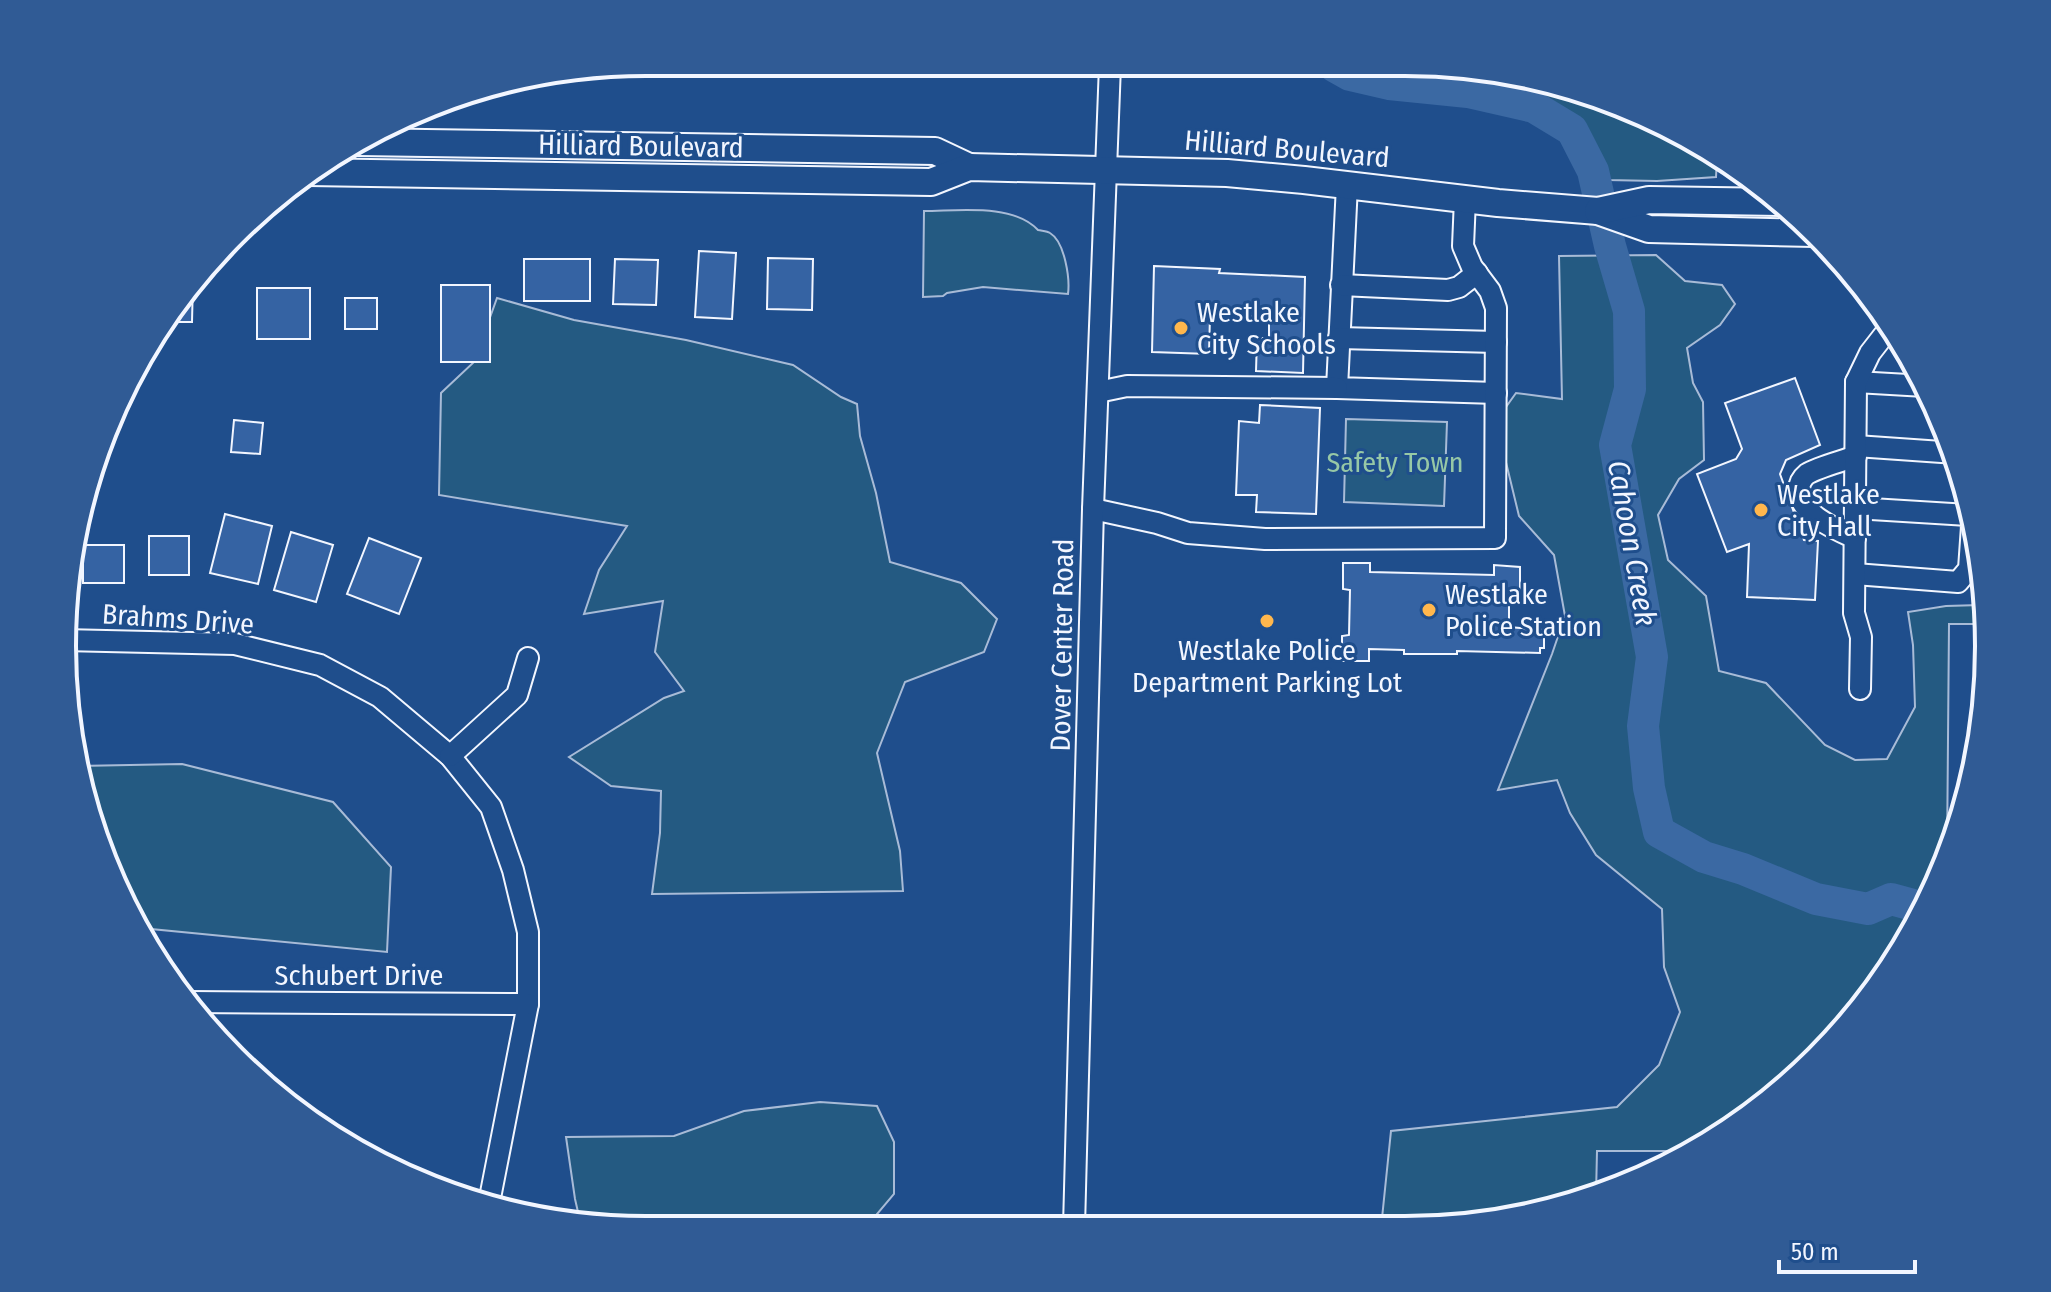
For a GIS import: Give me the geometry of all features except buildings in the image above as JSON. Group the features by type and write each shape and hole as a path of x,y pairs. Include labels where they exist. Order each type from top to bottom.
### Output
{"main road":[{"name":"Hilliard Boulevard","path":"380,142 935,151 969,167"},
{"name":"Hilliard Boulevard","path":"329,172 931,182 969,167 1227,173 1598,211 1649,200 1762,202"},
{"name":"Hilliard Boulevard","path":"1598,211 1649,229 1797,233"}],"street":[{"name":"Dover Center Road","path":"1074,1216 1093,509 1110,76"},
{"path":"1337,388 1347,185"},
{"path":"1093,509 1188,533 1241,537 1495,538 1496,308 1490,291 1463,246 1465,199"},
{"path":"1341,285 1448,290 1459,287 1477,273"},
{"path":"1860,689 1861,637 1854,613 1856,382 1870,353 1883,336"},
{"path":"1339,338 1496,342"},
{"path":"1856,382 1911,385"},
{"path":"1098,392 1127,386 1496,393"},
{"path":"1855,538 1825,524 1807,508 1799,497 1799,485 1806,474 1856,451 1941,453"},
{"path":"1855,508 1960,514"},
{"path":"1855,574 1958,582 1969,567"},
{"name":"Brahms Drive","path":"76,640 235,644 320,665 380,697 450,756 491,807 513,870 528,932 528,1004 491,1195"},
{"path":"450,756 517,695 528,658"},
{"name":"Schubert Drive","path":"201,1002 528,1004"}],"green space":[{"path":"1354,76 1442,77 1553,95 1623,119 1657,135 1716,169 1716,177 1607,180 1593,171 1572,130 1534,107 1468,92 1389,84"},
{"path":"924,211 1000,212 1050,233 1063,252 1068,294 983,287 923,297"},
{"path":"1656,255 1685,281 1722,285 1735,304 1720,325 1687,348 1693,383 1703,402 1704,460 1679,479 1658,515 1668,560 1706,596 1719,671 1766,683 1825,745 1855,760 1887,759 1915,707 1913,645 1908,612 1974,605 1974,624 1949,624 1947,822 1932,864 1899,931 1857,993 1834,1022 1781,1075 1722,1120 1669,1151 1597,1151 1596,1183 1553,1197 1479,1211 1382,1216 1391,1131 1617,1107 1659,1065 1680,1012 1664,967 1662,909 1596,855 1570,813 1557,780 1498,790 1565,616 1554,555 1519,516 1496,421 1516,393 1562,399 1559,256"},
{"path":"497,298 574,320 686,340 793,365 857,404 860,436 890,562 961,583 997,619 984,652 905,682 877,753 900,851 903,891 652,894 660,833 661,791 611,786 569,757 664,698 684,691 655,652 663,601 584,614 599,570 627,526 439,495 441,393 474,362"},
{"name":"Safety Town","path":"1346,419 1447,422 1444,506 1344,502"},
{"path":"182,764 333,802 391,867 387,952 151,929 119,864 95,794 89,766"},
{"path":"820,1102 877,1106 894,1142 894,1194 875,1216 646,1216 578,1212 566,1137 674,1136 744,1111"}],"waterway":[{"name":"Cahoon Creek","path":"1354,76 1389,84 1468,92 1534,107 1572,130 1593,171 1629,311 1630,389 1615,445 1652,657 1643,726 1649,788 1659,832 1704,857 1743,869 1816,899 1868,909 1891,899 1912,905"}],"place":[{"name":"Westlake City Schools","path":"1181,328"},
{"name":"Westlake City Hall","path":"1761,510"},
{"name":"Westlake Police Station","path":"1429,610"},
{"name":"Westlake Police Department Parking Lot","path":"1267,621"}]}
